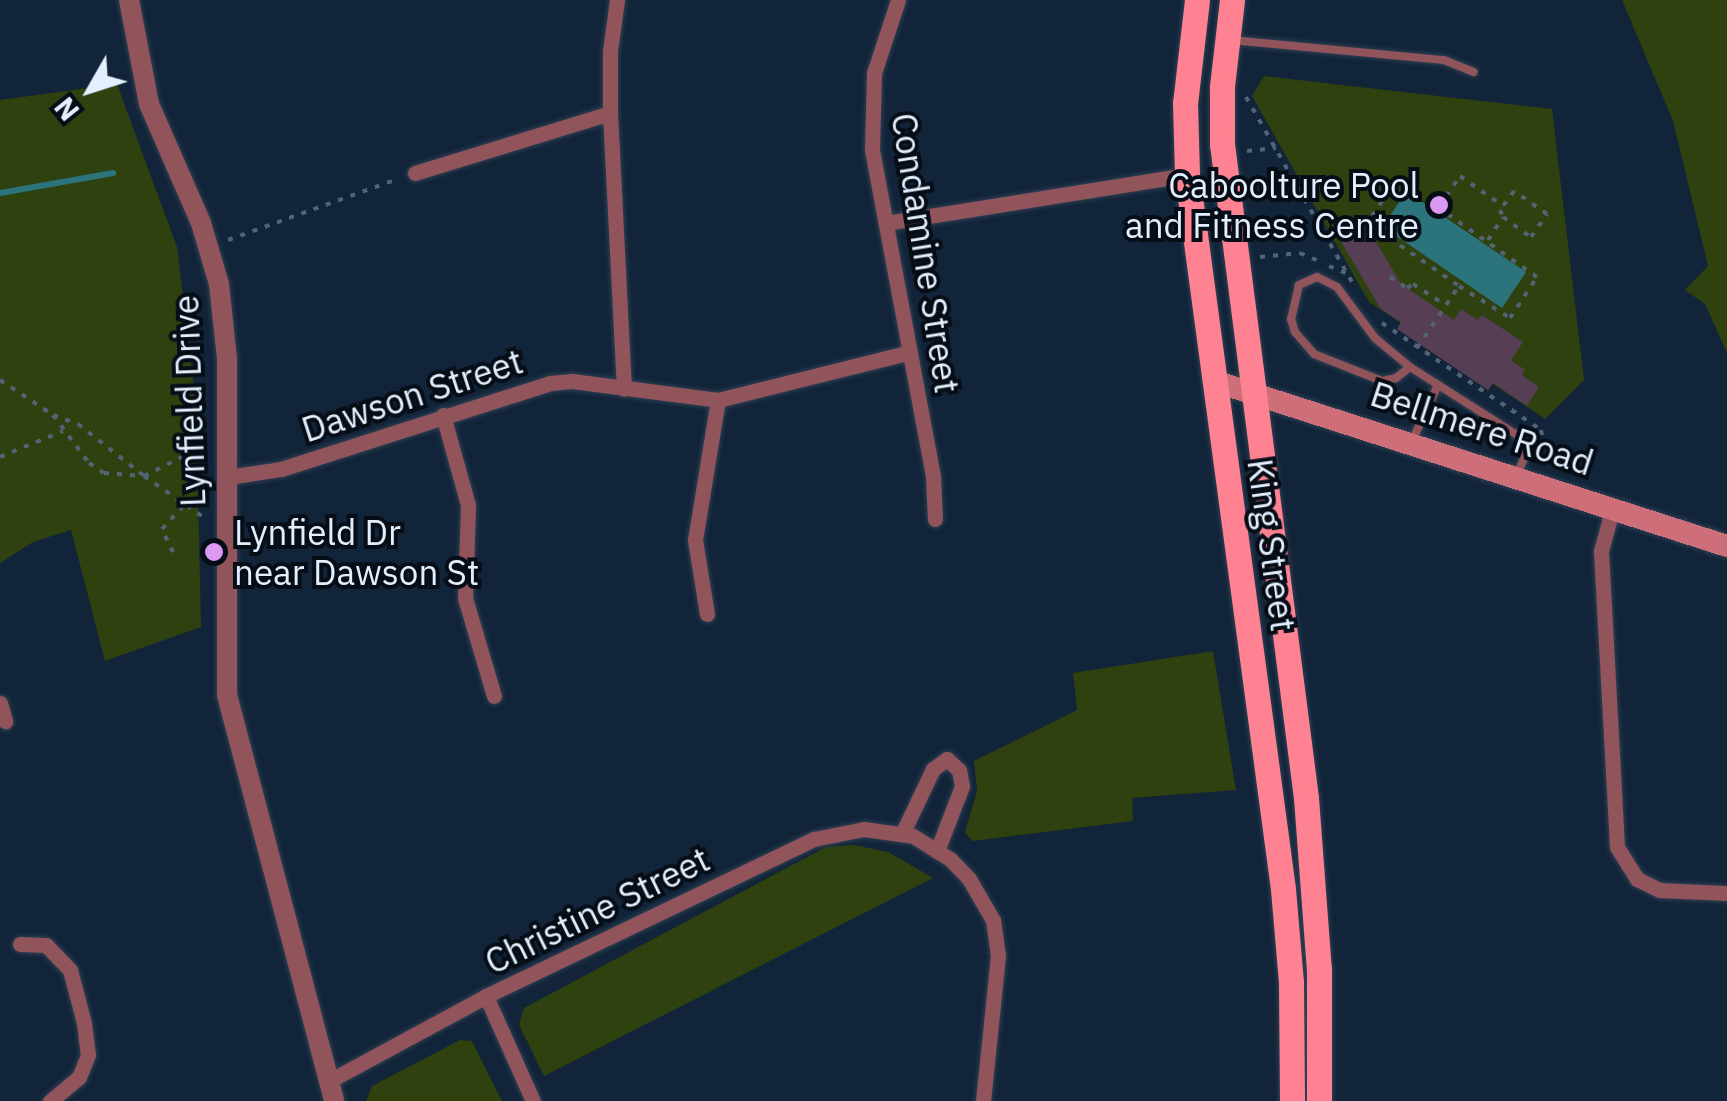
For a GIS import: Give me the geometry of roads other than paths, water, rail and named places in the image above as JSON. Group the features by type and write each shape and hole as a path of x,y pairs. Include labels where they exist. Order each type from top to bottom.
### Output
{"main road":[{"name":"King Street","path":"1197,0 1184,103 1187,176 1283,889 1291,983 1292,1101"},
{"name":"King Street","path":"1232,0 1226,40 1222,144 1308,818 1318,950 1319,1101"},
{"name":"Bellmere Road","path":"1214,381 1518,475 1727,546"}],"street":[{"name":"Lynfield Drive","path":"128,0 149,104 209,247 226,340 228,695 331,1091"},
{"path":"617,0 610,51 610,114 624,389"},
{"name":"Condamine Street","path":"898,0 874,72 872,150 934,476 935,518"},
{"path":"415,173 610,114"},
{"path":"886,223 1187,176"},
{"name":"Dawson Street","path":"228,477 282,469 550,382 718,400 910,352"},
{"path":"707,614 695,540 718,400"},
{"path":"443,414 468,505 464,598 494,696"},
{"path":"1613,508 1601,551 1617,847 1637,879 1660,890 1727,893"},
{"path":"0,704 6,721"},
{"path":"902,834 933,769 947,760 959,770 962,786 937,850"},
{"name":"Christine Street","path":"331,1091 486,996 814,839 864,829 902,834 937,850 969,879 993,920 998,956 984,1101"},
{"path":"20,944 46,944 70,970 84,1023 88,1055 79,1077 50,1101"},
{"path":"486,996 533,1101"}],"lane":[{"path":"1226,40 1444,60 1474,72"},
{"path":"1410,367 1396,378 1382,381 1314,354 1295,332 1291,319 1299,285 1317,277 1338,287 1375,338 1410,367 1524,439 1528,449 1518,475"},
{"path":"1412,441 1438,386"}],"waterway":[{"path":"0,193 113,173"}],"place":[{"name":"Caboolture Pool and Fitness Centre","path":"1439,205"},
{"name":"Lynfield Dr near Dawson St","path":"214,552"}]}
